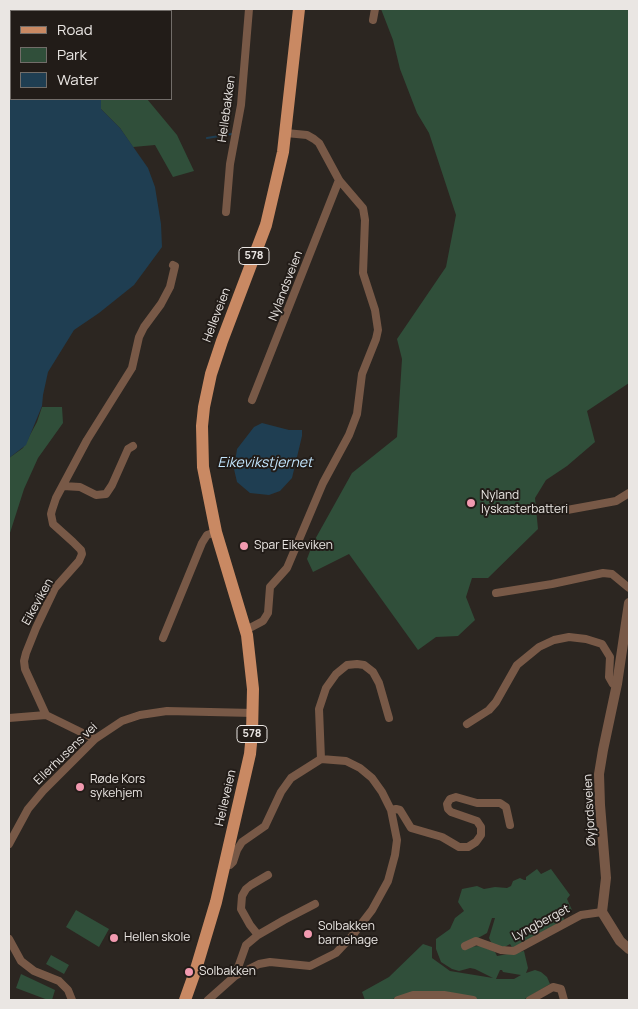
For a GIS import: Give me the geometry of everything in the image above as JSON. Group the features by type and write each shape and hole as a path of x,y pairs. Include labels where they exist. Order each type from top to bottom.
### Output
{"main road":[{"name":"Helleveien","path":"184,1000 196,969 216,903 250,754 253,713 251,667 246,630 216,532 203,467 202,426 204,407 211,374 222,341 266,225 286,133 299,9"},
{"name":"Helleveien","path":"189,1000 195,982 196,969"}],"street":[{"name":"Hellebakken","path":"226,212 230,164 241,106 249,9"},
{"path":"373,20 375,9"},
{"path":"246,630 258,624 266,617 269,609 270,587 287,568 324,483 351,429 359,402 362,374 378,335 375,310 363,273 365,214 360,203 339,180 319,143 307,135 286,133"},
{"name":"Nylandsveien","path":"252,400 339,180"},
{"name":"Eikeviken","path":"46,715 28,677 24,661 36,628 56,588 82,556 81,550 56,528 52,520 52,510 87,440 132,368 142,330 166,296 175,266 172,264"},
{"path":"142,330 147,329 166,306 178,278"},
{"path":"63,486 80,487 96,495 106,494 128,449 133,446"},
{"path":"553,508 567,510 616,501 629,493"},
{"path":"164,638 202,543 208,535 216,532"},
{"path":"496,593 603,573 612,574 629,588"},
{"name":"Øyjordsveien","path":"602,912 606,878 600,805 600,774 603,750 617,684 629,603"},
{"path":"467,724 489,710 496,702 517,665 539,647 554,640 568,637 586,639 602,644 610,657 609,677 613,684 617,684"},
{"path":"321,759 319,709 326,688 336,674 347,665 364,665 373,672 379,683 389,718"},
{"name":"Ellerhusens vei","path":"9,844 28,810 43,791 95,739 122,721 140,715 167,712 253,713"},
{"path":"9,718 46,715 95,739"},
{"path":"208,1000 235,976 250,967 270,962 310,966 336,953 344,945 372,910 388,881 397,840 392,810 377,785 360,768 346,761 321,759 291,778 281,792 266,826 242,842 233,862 230,865 225,865"},
{"path":"392,810 400,810 411,828 442,837 459,847 468,847 476,842 481,835 481,827 478,821 451,812 447,804 450,799 456,797 477,803 500,803 506,807 510,825"},
{"path":"258,935 241,909 241,901 246,889 268,875"},
{"path":"235,976 246,945 258,935 315,904"},
{"path":"602,912 620,941 629,949"},
{"name":"Lyngberget","path":"464,946 476,941 501,950 514,951 581,915 602,912"},
{"path":"9,939 21,961 34,971 60,981 68,990 72,1000"},
{"path":"530,1000 553,987 561,989 564,1000"},
{"path":"398,1000 413,995 444,995 473,1000"}],"green space":[{"path":"110,9 157,9 157,10"},
{"path":"381,9 629,9 629,383 587,411 595,442 567,466 546,480 535,498 538,529 488,578 472,578 466,597 475,620 458,636 436,637 418,650 349,554 313,572 307,559 313,543 352,473 397,437 402,359 397,339 446,267 456,215 429,133 417,113 400,69 393,40"},
{"path":"101,100 148,100 177,135 194,171 173,177 155,145 133,147 120,128 101,109"},
{"path":"42,407 62,407 63,423 38,458 24,489 9,536 9,458 23,448 37,422"},
{"path":"537,869 541,874 551,869 570,895 567,899 572,910 563,915 564,920 513,949 510,944 503,948 492,944 489,938 495,918 492,918 487,933 462,947 481,946 495,952 497,956 524,951 528,968 526,973 535,970 541,972 547,977 550,984 523,1000 480,1000 468,997 412,992 390,1000 365,1000 362,992 389,977 423,944 432,947 432,958 450,971 493,978 475,969 470,968 459,971 452,969 441,962 436,949 436,939 450,929 455,918 464,911 458,902 462,889 477,886 484,889 495,887 507,888 511,886 513,881 520,878 526,880 526,877","holes":["500,970 503,972 521,975 514,979 496,979"]},
{"path":"76,910 109,929 99,947 66,927"},
{"path":"51,955 69,965 64,974 46,964"},
{"path":"21,974 55,990 52,1000 16,988"}],"water":[{"path":"9,9 110,9 10,10 10,100 101,100 101,109 120,128 148,168 155,187 161,224 162,247 134,285 74,330 48,372 42,406 26,445 9,458"},
{"name":"Eikevikstjernet","path":"262,423 289,430 302,430 292,478 280,491 269,495 250,493 237,482 234,469 237,449 254,427"}],"waterway":[{"path":"207,138 232,134"}],"place":[{"name":"Nyland lyskasterbatteri","path":"471,503"},
{"name":"Spar Eikeviken","path":"244,546"},
{"name":"Røde Kors sykehjem","path":"80,787"},
{"name":"Solbakken barnehage","path":"308,934"},
{"name":"Hellen skole","path":"114,938"},
{"name":"Solbakken","path":"189,972"}]}
